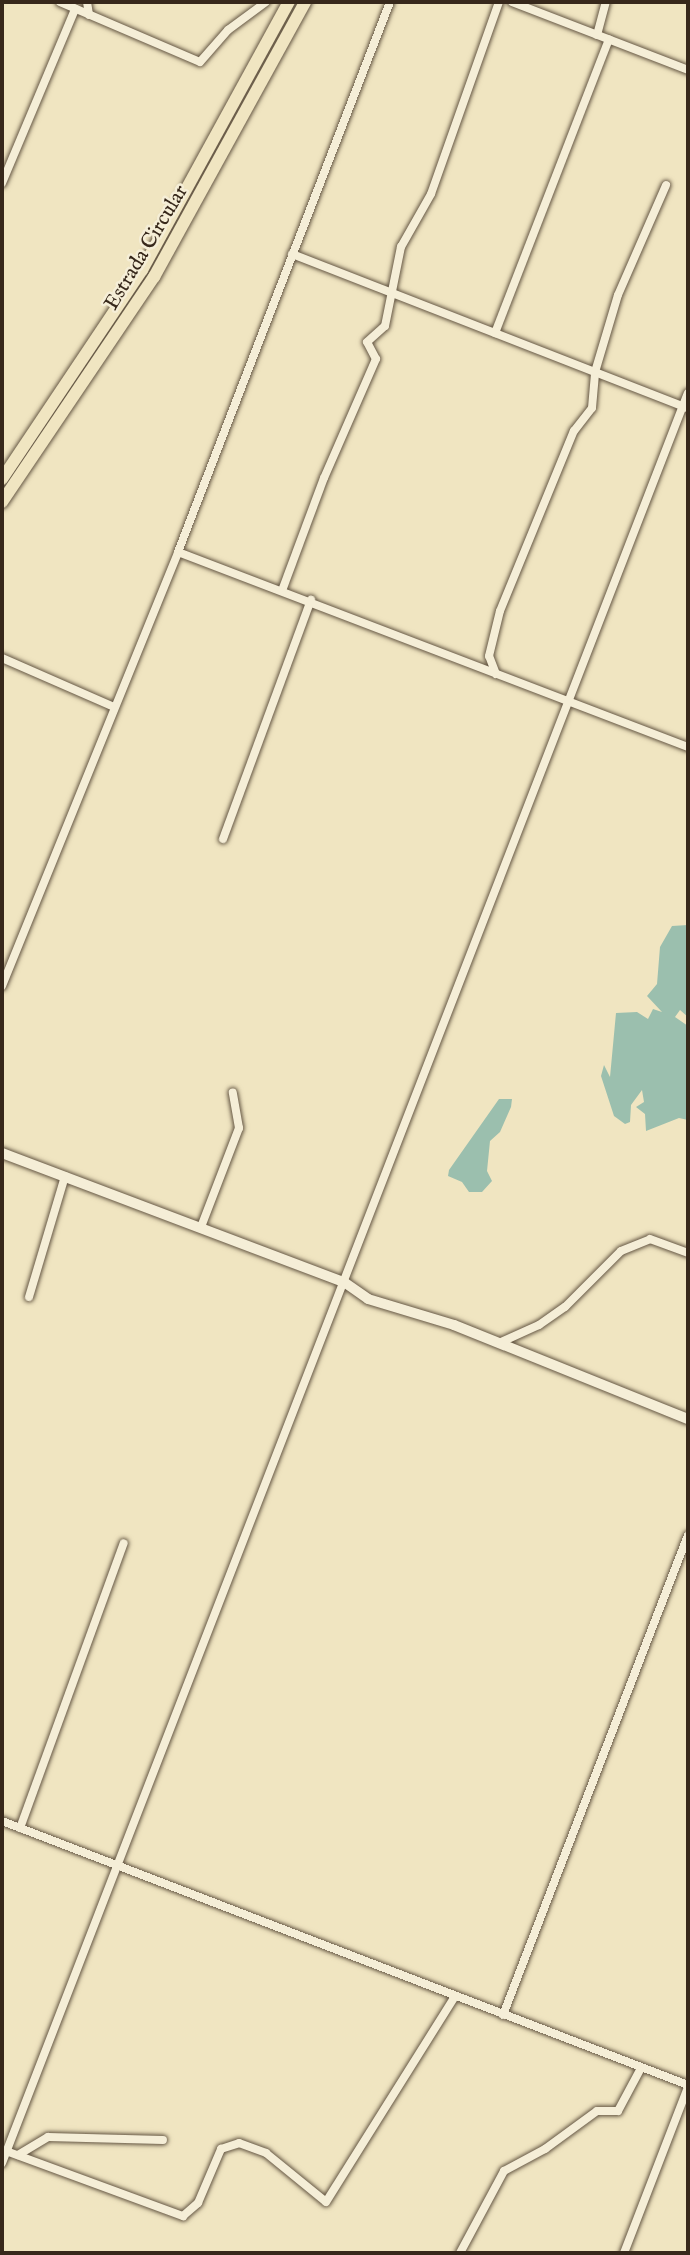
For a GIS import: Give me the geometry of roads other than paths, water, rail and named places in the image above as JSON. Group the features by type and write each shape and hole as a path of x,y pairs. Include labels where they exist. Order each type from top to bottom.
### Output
{"main road":[{"name":"Estrada Circular","path":"2,479 142,270 289,2"},
{"name":"Estrada Circular","path":"2,502 154,277 305,2"}],"street":[{"path":"60,2 200,62 228,30 266,2"},
{"path":"87,2 89,15"},
{"path":"2,986 178,552 390,2"},
{"path":"284,588 324,478 376,359 367,342 385,326 401,247 431,194 499,2"},
{"path":"512,2 688,70"},
{"path":"597,35 606,2"},
{"path":"2,183 75,9"},
{"path":"495,332 609,39"},
{"path":"496,674 489,656 500,611 574,431 592,408 595,372 618,295 666,185"},
{"path":"292,254 686,407"},
{"path":"2,2163 686,407 688,393"},
{"path":"178,552 284,588 554,697 688,747"},
{"path":"223,839 311,600"},
{"path":"2,658 114,707"},
{"path":"554,697 575,689"},
{"path":"201,1227 239,1128 233,1093"},
{"path":"2,1153 344,1282 368,1299 499,1343 688,1419"},
{"path":"29,1297 65,1176"},
{"path":"499,1343 539,1325 565,1307 606,1264 640,1243 650,1239 688,1253"},
{"path":"503,2015 688,1535"},
{"path":"20,1828 124,1543"},
{"path":"2,1821 688,2086 624,2253"},
{"path":"6,2151 187,2216 198,2203 220,2149 239,2143 267,2153 326,2202 454,1996"},
{"path":"460,2253 504,2171 545,2149 597,2111 618,2111 641,2068"},
{"path":"18,2155 48,2137 163,2140"}]}
